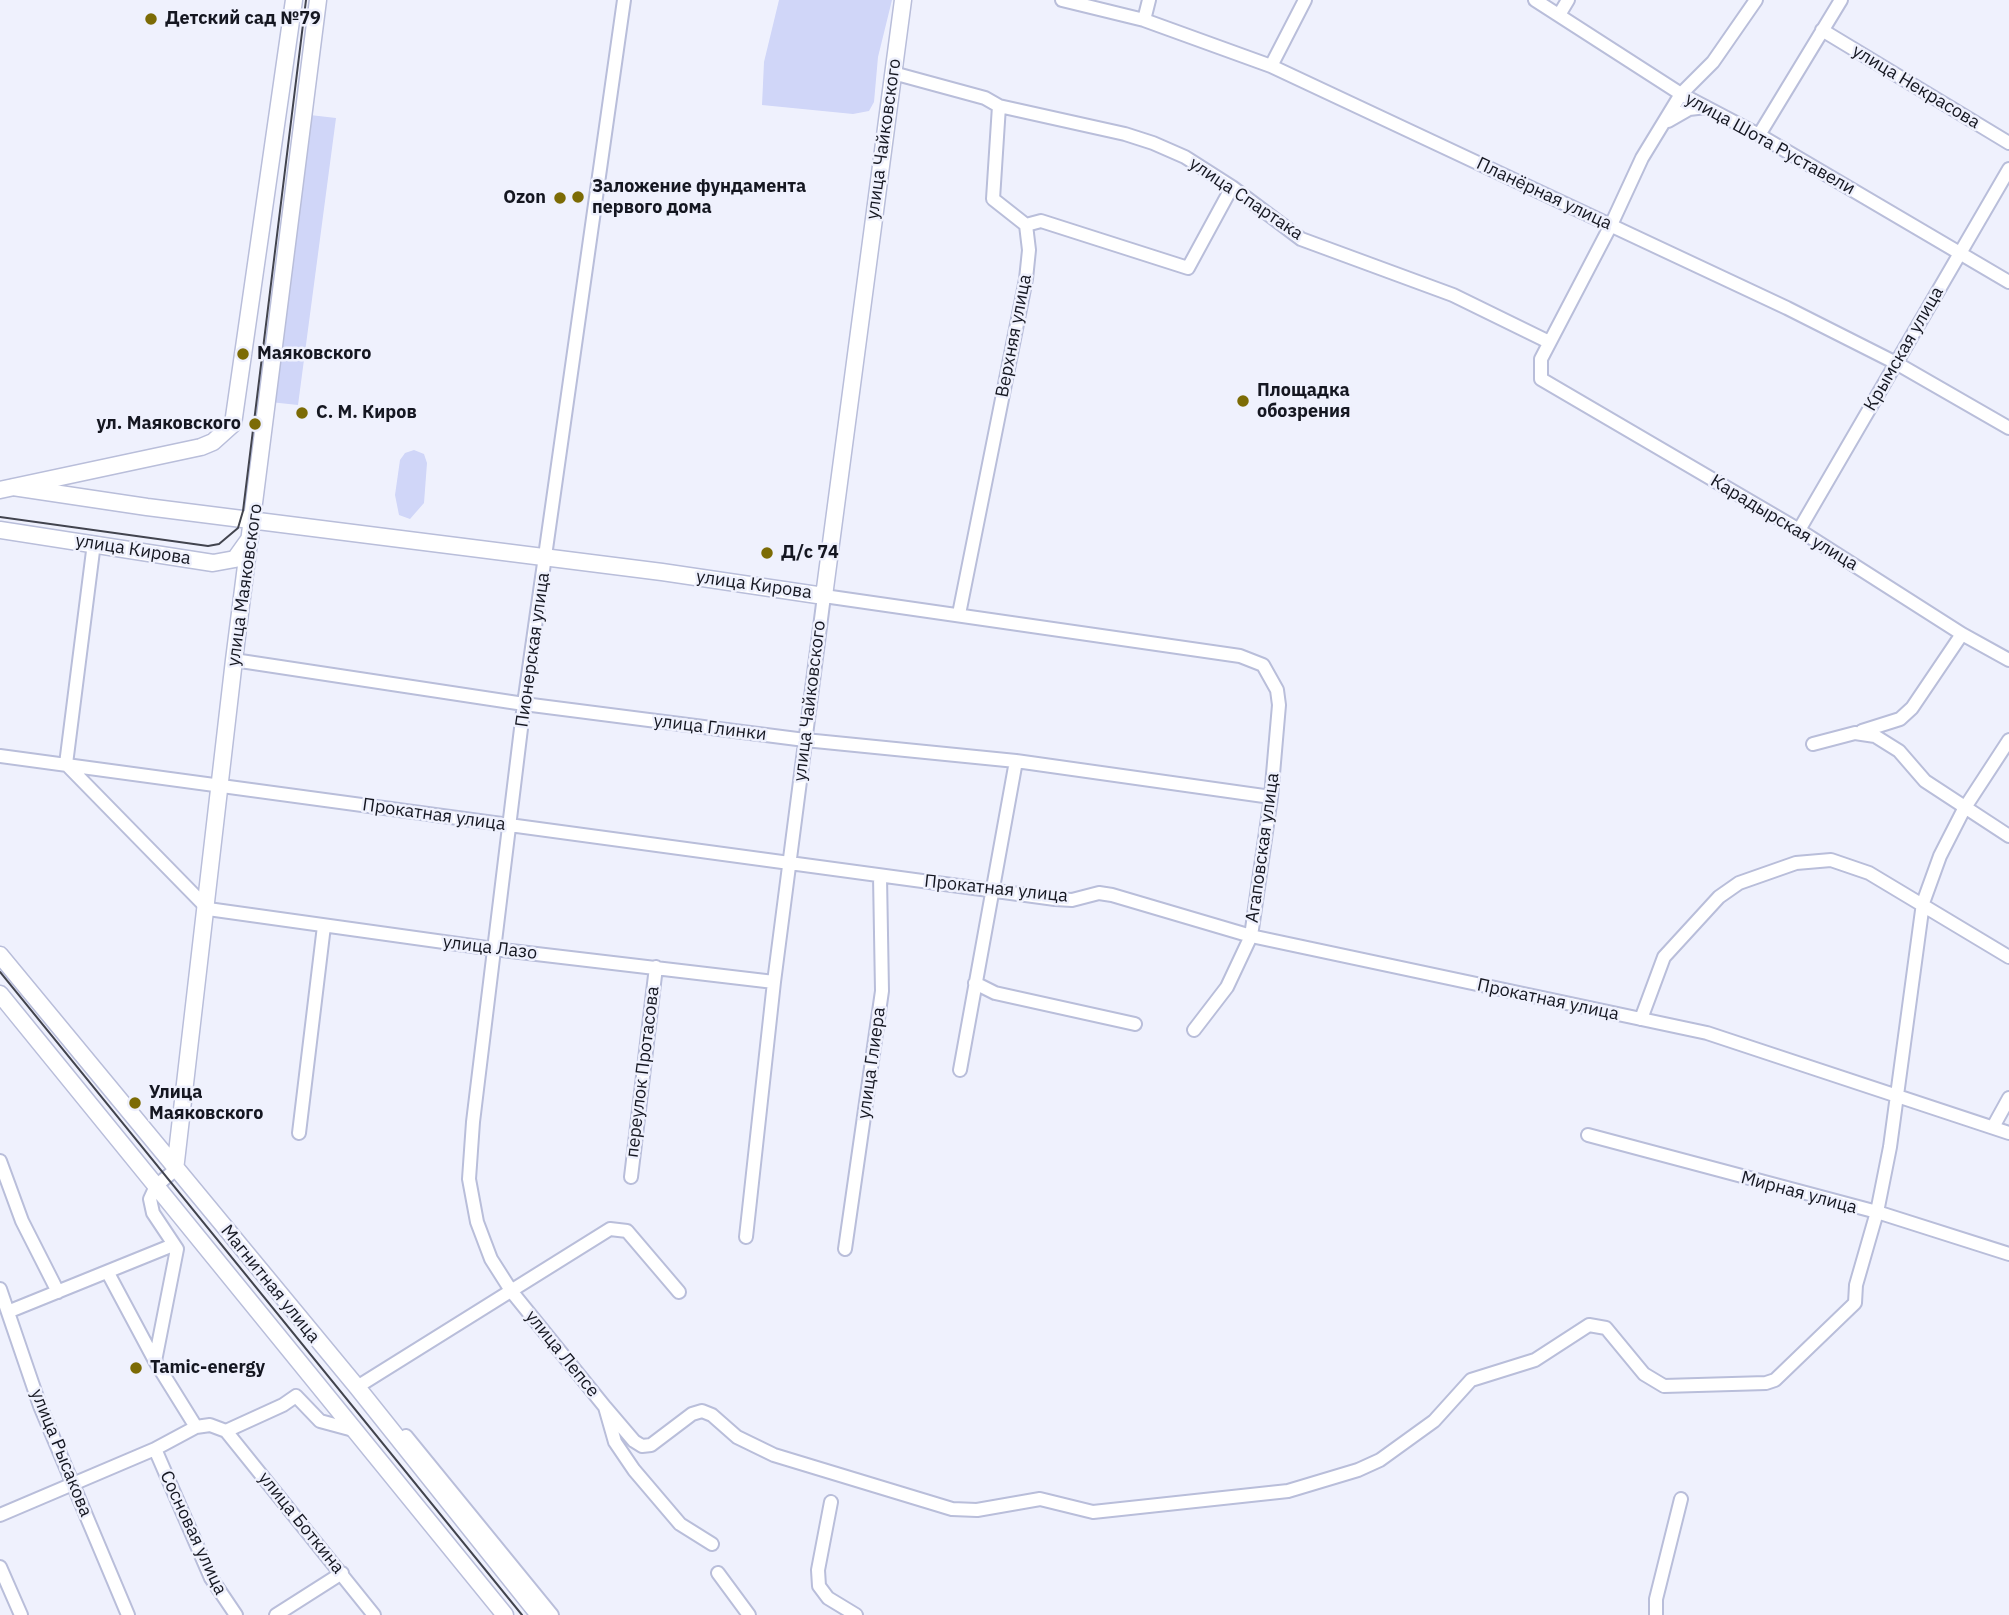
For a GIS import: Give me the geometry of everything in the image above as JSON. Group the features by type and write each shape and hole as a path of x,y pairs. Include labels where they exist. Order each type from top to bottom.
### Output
{"main road":[{"path":"6,488 201,447 213,442 233,424 294,0"},
{"name":"улица Маяковского","path":"175,1170 208,909 234,660 318,0"},
{"name":"улица Чайковского","path":"824,596 903,0"},
{"path":"6,488 146,507 253,526"},
{"name":"улица Кирова","path":"0,530 225,562 242,552 253,526 547,558 824,596"},
{"name":"Магнитная улица","path":"0,955 175,1170 360,1385 539,1615"},
{"name":"Магнитная улица","path":"0,994 505,1615"}],"street":[{"name":"Пионерская улица","path":"512,1292 491,1259 477,1222 469,1179 524,704 547,558 624,0"},
{"name":"Планёрная улица","path":"1062,0 1144,20 1271,66 1611,225 1896,363 2009,428"},
{"path":"1144,20 1149,0"},
{"path":"1271,66 1305,0"},
{"name":"улица Шота Руставели","path":"1535,0 1681,94 1759,135 2009,282"},
{"path":"1559,15 1568,0"},
{"path":"1549,342 1611,225 1642,158 1681,94 1713,62 1756,0"},
{"path":"1759,135 1841,0"},
{"name":"улица Некрасова","path":"1822,30 2009,143"},
{"name":"улица Спартака","path":"893,73 985,98 999,106 1125,134 1185,158 1233,187 1301,239 1453,295 1549,342"},
{"path":"999,106 993,199 1026,225 1041,221 1188,268 1233,187"},
{"path":"1662,125 1689,109 1707,107"},
{"name":"Крымская улица","path":"1799,530 2009,169"},
{"name":"Верхняя улица","path":"958,614 1026,279 1029,250 1026,225"},
{"name":"Карадырская улица","path":"1549,342 1541,359 1539,372 1546,384 1799,530 1962,634 2009,660"},
{"path":"94,544 66,764 208,909"},
{"name":"улица Кирова","path":"824,596 1252,660"},
{"name":"улица Чайковского","path":"746,1237 774,982 824,596"},
{"path":"1813,744 1889,723 1912,708 1962,634"},
{"name":"улица Глинки","path":"234,660 524,704 805,740 1016,761 1271,797"},
{"name":"Агаповская улица","path":"1194,1030 1227,987 1251,936 1271,797 1279,699 1272,676 1263,665 1252,660"},
{"path":"1855,733 1875,736 1899,751 1925,781 2009,836"},
{"path":"606,1407 634,1441 642,1446 651,1445 692,1414 702,1411 712,1415 737,1437 774,1455 964,1511 1040,1499 1093,1511 1289,1492 1358,1470 1380,1460 1434,1421 1471,1380 1535,1360 1589,1325 1606,1328 1644,1374 1664,1386 1766,1383 1775,1380 1855,1303 1864,1254 1877,1212 1897,1095 1923,904 1940,856 1964,809 2009,740"},
{"name":"Прокатная улица","path":"0,756 993,891 1065,900 1091,894 1112,895 1251,936 1707,1033 2009,1133"},
{"path":"960,1070 1016,761"},
{"path":"1641,1019 1664,957 1719,897 1740,883 1797,863 1831,860 1868,873 2009,957"},
{"name":"улица Глиера","path":"845,1249 882,991 880,876"},
{"name":"улица Лазо","path":"208,909 494,949 774,982"},
{"path":"299,1133 324,926"},
{"name":"переулок Протасова","path":"631,1177 656,967"},
{"path":"975,983 995,993 1136,1024"},
{"path":"1993,1127 2009,1098"},
{"name":"Мирная улица","path":"1588,1135 1877,1212 2009,1254"},
{"path":"0,1161 22,1221 58,1292"},
{"path":"155,1361 177,1249 153,1213 150,1199 156,1186 175,1170"},
{"path":"552,1615 360,1385 512,1292 603,1232 617,1227 627,1231 679,1293"},
{"path":"10,1311 173,1245"},
{"path":"108,1273 155,1361 196,1427"},
{"name":"улица Рысакова","path":"0,1289 10,1311 40,1406 128,1615"},
{"name":"улица Лепсе","path":"512,1292 606,1407 615,1442 634,1470 681,1524 712,1544"},
{"path":"0,1515 155,1449 196,1427 209,1425 226,1431 283,1405 296,1396 320,1421 358,1431"},
{"name":"улица Боткина","path":"226,1431 374,1615"},
{"name":"Сосновая улица","path":"155,1449 211,1578 236,1615"},
{"path":"1656,1615 1656,1600 1681,1499"},
{"path":"831,1502 818,1570 819,1586 828,1598 856,1615"},
{"path":"0,1567 21,1615"},
{"path":"276,1615 341,1573"},
{"path":"718,1573 749,1615"}],"shaded area":[{"path":"779,0 892,0 878,57 874,102 869,111 853,114 762,105 764,62"},
{"path":"310,115 336,118 298,405 270,402"},
{"path":"414,450 424,454 427,463 424,503 410,519 399,515 395,495 400,460 405,453"}],"tram line":[{"path":"0,517 208,546 219,544 238,528 243,511 306,0"},
{"path":"0,972 522,1615"}],"place":[{"name":"Детский сад №79","path":"151,19"},
{"name":"Заложение фундамента первого дома","path":"578,197"},
{"name":"Ozon","path":"560,198"},
{"name":"Маяковского","path":"243,354"},
{"name":"Площадка обозрения","path":"1243,401"},
{"name":"С. М. Киров","path":"302,413"},
{"name":"ул. Маяковского","path":"255,424"},
{"name":"Д/с 74","path":"767,553"},
{"name":"Улица Маяковского","path":"135,1103"},
{"name":"Tamic-energy","path":"136,1368"}]}
